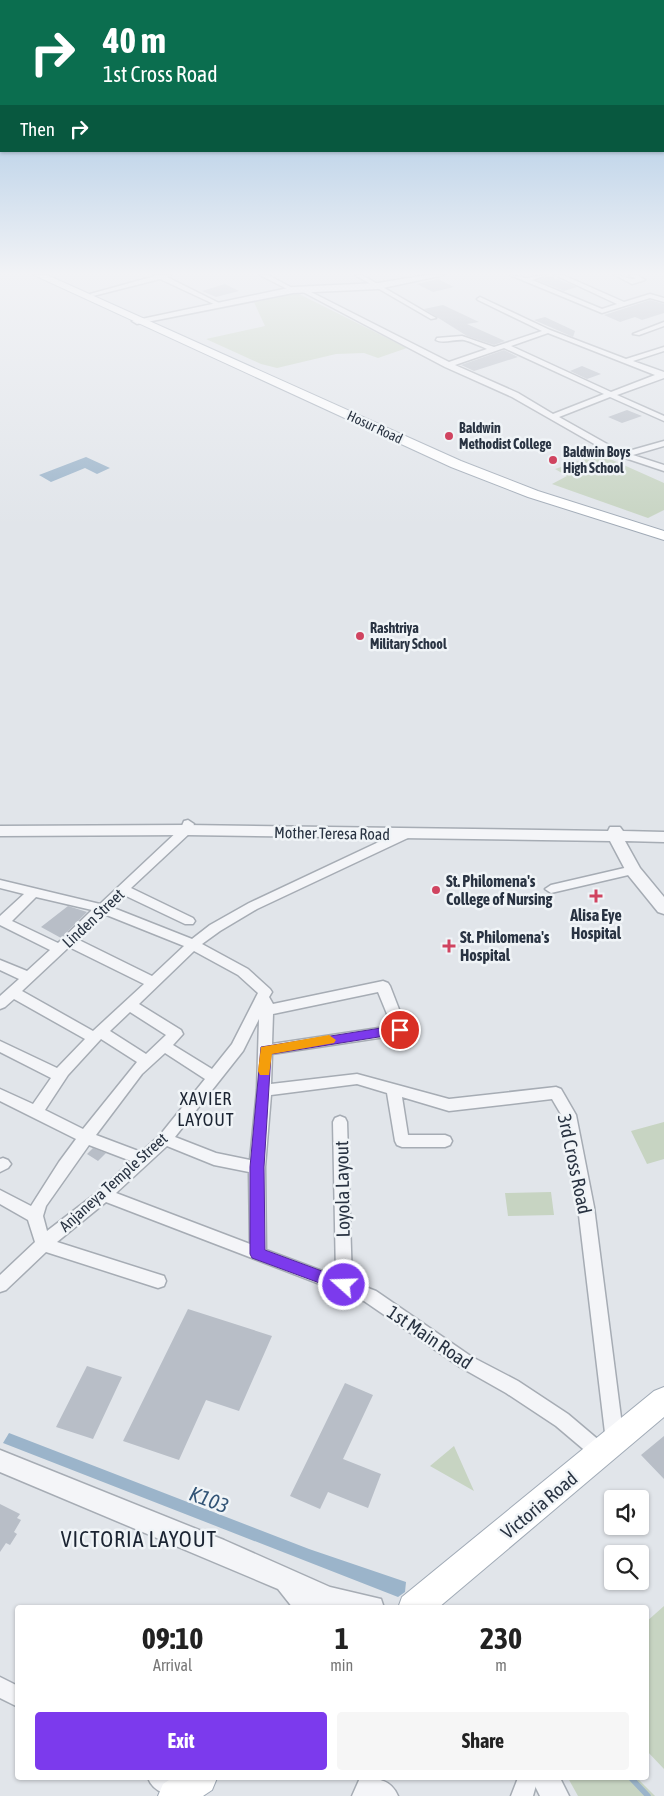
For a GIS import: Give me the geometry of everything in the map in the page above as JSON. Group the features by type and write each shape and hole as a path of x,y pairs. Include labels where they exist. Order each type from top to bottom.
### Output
{"main road":[{"name":"Hosur Road","path":"229,359 473,471 533,494 664,536"},
{"name":"Hosur Road","path":"237,359 493,474 545,494 664,530"},
{"name":"Victoria Road","path":"417,1605 664,1400"}],"street":[{"path":"436,359 508,392 554,416 613,451 664,468"},
{"path":"448,365 467,359"},
{"path":"533,359 664,419"},
{"path":"621,359 663,375"},
{"path":"627,361 634,359"},
{"path":"554,416 663,375"},
{"path":"624,455 664,444"},
{"name":"Mother Teresa Road","path":"0,824 615,833 664,837"},
{"name":"Mother Teresa Road","path":"0,831 187,827 406,834 664,831"},
{"name":"Linden Street","path":"5,996 29,978 187,827"},
{"path":"615,833 619,847 633,870 664,908"},
{"path":"36,1112 60,1076 97,1035 194,945 215,928 253,906 406,834"},
{"path":"551,889 633,870"},
{"path":"0,884 104,908 194,945 243,972 265,992 264,1090 257,1167 258,1254"},
{"path":"123,890 189,921"},
{"path":"33,892 1,921 154,983"},
{"path":"0,965 29,978"},
{"path":"265,1050 400,1030 383,986 266,1010"},
{"name":"Anjaneya Temple Street","path":"0,1285 43,1244 104,1195 164,1139 238,1047 265,992"},
{"path":"5,996 97,1035 146,1061"},
{"path":"130,1006 176,1034 137,1070 64,1166 39,1204 35,1216 43,1244 158,1282"},
{"path":"164,1045 214,1078"},
{"path":"0,1046 60,1076"},
{"name":"3rd Cross Road","path":"264,1090 357,1079 449,1106 556,1093 568,1114 586,1207 608,1447"},
{"path":"394,1090 402,1141 444,1140"},
{"path":"0,1095 87,1138 143,1159"},
{"name":"Loyola Layout","path":"340,1122 344,1285"},
{"path":"164,1139 214,1160 257,1167"},
{"name":"1st Main Road","path":"104,1195 370,1296 466,1362 512,1387 608,1447"},
{"path":"0,1196 35,1216"},
{"path":"1,1462 141,1518 284,1579 326,1604"},
{"path":"0,1687 15,1695"},
{"path":"522,1796 527,1780"},
{"path":"546,1780 555,1796"},
{"path":"363,1796 368,1783 387,1796"}],"green space":[{"path":"250,359 316,359 277,368"},
{"path":"599,454 664,483 664,510 648,518 552,484 567,476 555,469"},
{"path":"664,1122 664,1159 647,1164 631,1131"},
{"path":"551,1192 554,1215 508,1216 505,1193"},
{"path":"454,1446 474,1491 430,1466"},
{"path":"664,1606 664,1769 649,1753 649,1619"},
{"path":"569,1780 639,1780 655,1796 578,1796"}],"water":[{"path":"86,457 110,468 97,474 85,468 51,482 39,475"},
{"path":"9,1433 309,1549 406,1582 405,1592 398,1597 3,1443"}],"building":[{"path":"479,359 512,359 474,371 461,365"},
{"path":"582,366 601,374 587,379 570,371"},
{"path":"627,410 642,416 622,423 608,417"},
{"path":"68,906 87,912 61,938 41,927"},
{"path":"93,1148 106,1153 98,1161 87,1154"},
{"path":"188,1309 272,1336 239,1411 206,1400 179,1460 123,1441"},
{"path":"87,1366 122,1377 93,1439 56,1427"},
{"path":"345,1383 373,1395 343,1459 381,1474 368,1508 328,1492 320,1509 290,1496"},
{"path":"664,1436 664,1479 641,1455"},
{"path":"0,1504 20,1514 17,1518 21,1520 14,1532 17,1534 10,1545 6,1543 0,1552"}],"waterway":[{"name":"K103","path":"633,1780 648,1796"}],"slow traffic":[{"path":"265,1071 265,1050 329,1040"}],"place":[{"name":"Baldwin Methodist College","path":"449,436"},
{"name":"Baldwin Boys High School","path":"553,460"},
{"name":"Rashtriya Military School","path":"360,636"},
{"name":"St. Philomena's College of Nursing","path":"436,890"},
{"name":"Alisa Eye Hospital","path":"596,896"},
{"name":"St. Philomena's Hospital","path":"449,946"}],"district":[{"name":"XAVIER LAYOUT","path":"206,1109"},
{"name":"VICTORIA LAYOUT","path":"139,1539"}],"route":[{"path":"344,1285 258,1254 257,1167 264,1090 265,1050 400,1030"}]}
